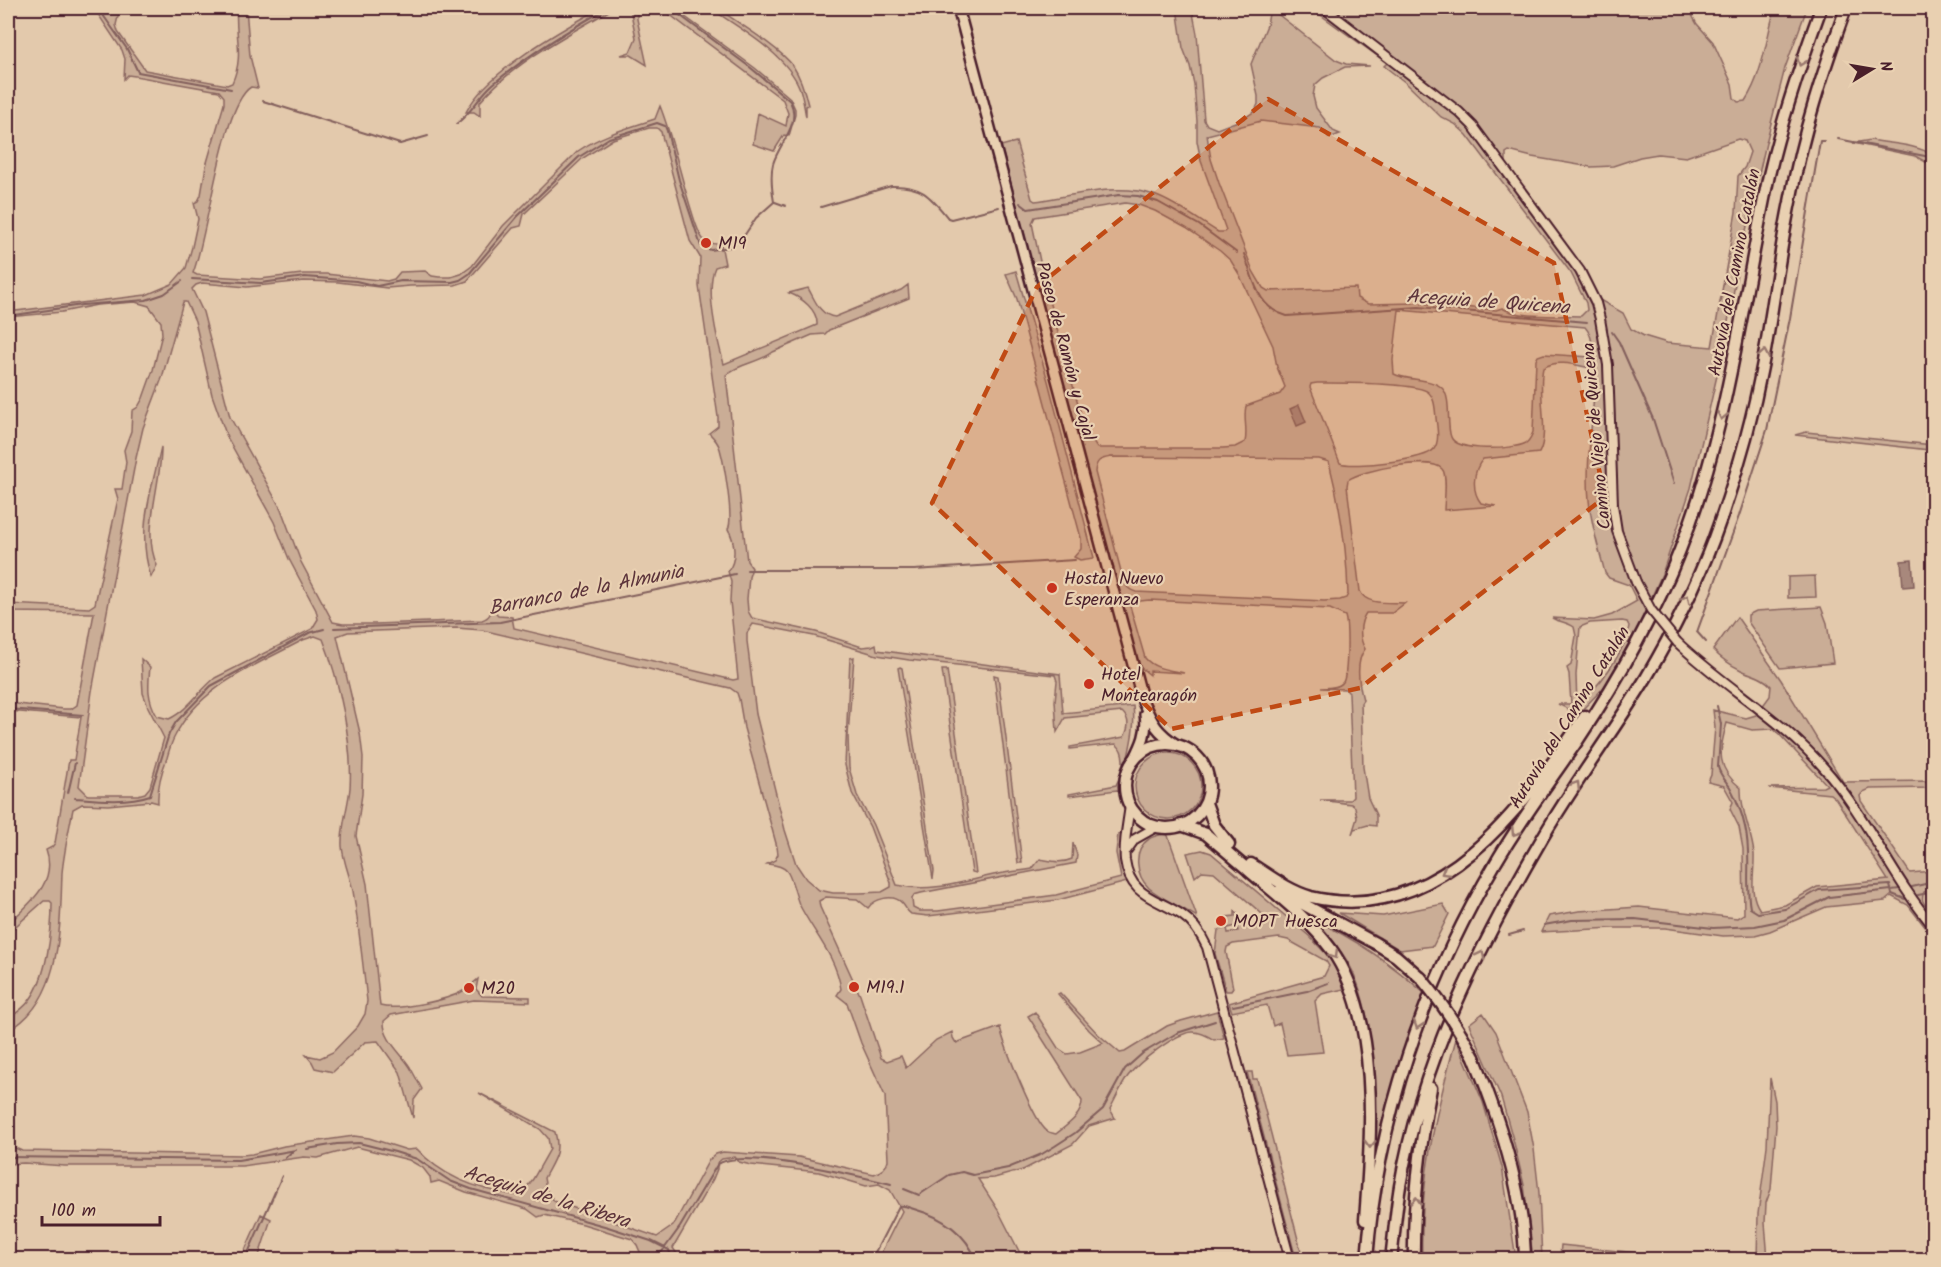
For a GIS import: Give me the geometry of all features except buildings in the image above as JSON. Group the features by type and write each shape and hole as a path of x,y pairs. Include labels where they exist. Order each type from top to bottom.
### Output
{"highway":[{"name":"Autovía del Camino Catalán","path":"1366,1260 1384,1143 1422,1012 1463,921 1495,862 1579,738 1640,637 1665,588 1706,478 1730,382 1769,176 1796,75 1821,8"},
{"path":"1391,1260 1400,1185 1413,1130 1430,1071 1454,1007 1543,836 1646,677 1696,580 1713,540 1751,417 1799,159 1823,70 1846,8"},
{"path":"1249,867 1290,889 1310,896 1348,902 1389,898 1411,891 1453,868 1472,853 1517,807 1541,778 1609,681 1660,592 1677,556 1706,478"},
{"path":"1206,803 1198,813 1181,825 1166,828 1146,822 1137,815 1126,794 1125,782 1128,770 1141,753 1158,745 1177,745 1187,749 1202,763 1209,784 1206,803 1214,825 1249,867 1303,918 1330,949 1345,975 1356,1005 1368,1068 1370,1150 1366,1260"},
{"path":"1181,825 1206,834 1285,895 1396,956 1421,978 1441,1001 1474,1057 1491,1098 1506,1149 1520,1211 1525,1260"},
{"path":"1414,1260 1416,1193 1422,1138 1433,1082 1454,1007"}],"main road":[{"name":"Paseo de Ramón y Cajal","path":"958,8 1143,702"},
{"path":"1143,702 1153,725 1177,745"},
{"path":"1134,760 1144,741 1147,726 1143,702"}],"street":[{"name":"Camino Viejo de Quicena","path":"1324,8 1459,112 1473,126 1580,271 1596,303 1608,365 1613,505 1617,531 1636,582 1651,610 1677,642 1706,668 1796,739 1826,769 1849,799 1913,900 1934,927"},
{"path":"1130,805 1125,855 1128,870 1141,892 1188,920 1200,933 1207,947 1290,1260"},
{"path":"1125,855 1135,839 1158,826"}],"highlighted area":[{"path":"1268,99 1554,263 1605,497 1360,688 1171,729 932,503 1037,287"}],"shaded area":[{"path":"94,8 120,8 116,25 118,32 145,70 227,85 232,83 238,63 237,8 246,8 250,56 258,88 251,87 241,98 232,118 193,273 197,275 260,279 302,274 326,274 387,281 394,279 400,272 425,271 432,276 439,277 461,274 472,266 503,226 578,151 605,136 655,119 660,106 699,232 707,242 721,244 725,264 715,267 711,288 715,329 724,364 817,325 815,314 808,305 789,293 808,288 822,311 835,317 908,285 909,298 829,330 825,334 812,335 726,375 747,561 752,568 749,577 748,611 752,618 816,632 862,647 876,644 877,650 1060,674 1063,713 1133,706 1132,739 1123,794 1117,790 1069,796 1069,794 1116,785 1123,764 1122,753 1116,744 1070,749 1070,747 1124,737 1128,724 1122,712 1065,718 1057,732 1055,675 877,655 814,636 753,624 747,633 747,641 756,714 785,830 796,864 806,879 819,890 833,893 860,893 882,892 891,887 870,827 852,793 845,765 850,658 854,657 848,735 849,768 857,795 873,825 897,885 938,887 1032,869 1040,859 1056,862 1068,861 1072,859 1073,843 1077,855 1076,863 914,895 913,908 919,911 938,911 1056,895 1121,878 1116,853 1118,834 1122,834 1121,865 1127,882 1058,900 928,916 911,914 902,903 894,898 884,898 868,908 857,899 826,897 819,901 860,995 881,1058 887,1061 901,1056 906,1068 936,1040 952,1032 956,1043 1000,1027 1027,1099 1041,1125 1047,1131 1056,1134 1077,1116 1082,1101 1028,1016 1035,1012 1058,1048 1067,1054 1080,1052 1103,1043 1058,994 1060,993 1098,1034 1120,1053 1167,1026 1217,1011 1224,1038 1214,1040 1204,1034 1193,1032 1168,1042 1148,1056 1128,1076 1110,1109 1115,1118 1089,1126 1073,1144 1023,1170 994,1178 978,1179 998,1210 1023,1259 878,1259 902,1211 890,1190 879,1184 866,1186 819,1172 751,1165 739,1162 735,1157 722,1159 717,1163 713,1179 673,1248 681,1260 643,1259 632,1239 583,1224 544,1215 538,1217 527,1209 466,1192 439,1181 431,1183 430,1177 423,1168 409,1160 357,1147 318,1158 304,1157 242,1166 8,1164 8,1145 22,1151 242,1155 284,1146 354,1136 369,1138 407,1150 417,1149 438,1168 462,1181 488,1190 516,1195 524,1191 533,1179 550,1149 548,1138 540,1129 479,1093 555,1132 557,1151 544,1178 546,1189 554,1201 657,1237 673,1226 709,1160 716,1154 723,1152 799,1157 874,1174 883,1169 888,1160 885,1096 861,1043 847,1003 837,995 841,989 834,966 799,904 788,873 782,867 767,864 775,860 778,854 777,847 744,728 737,693 730,688 482,630 456,628 348,632 337,636 360,733 363,757 362,794 356,836 367,884 380,1006 410,1006 435,1001 463,991 478,979 476,989 482,996 530,997 530,1002 474,1000 391,1015 384,1021 389,1040 410,1067 422,1089 414,1100 413,1118 400,1072 378,1041 365,1042 333,1072 315,1068 306,1055 320,1058 333,1052 358,1026 365,1014 367,1001 353,891 342,846 350,788 347,732 329,655 323,639 315,636 249,668 214,690 199,703 172,741 160,780 158,803 151,801 108,805 82,804 73,809 62,873 58,939 48,982 39,1001 26,1018 8,1031 8,1019 27,1004 40,980 49,941 52,903 44,901 8,933 8,924 45,883 49,862 46,850 55,843 69,760 74,760 81,717 8,711 8,703 64,709 71,709 77,705 94,613 8,612 8,604 89,608 95,604 118,499 115,489 122,489 126,462 124,450 131,431 132,411 138,407 143,398 162,334 161,322 149,306 135,302 8,317 8,312 146,295 172,284 186,268 198,219 194,203 201,195 206,166 224,104 224,97 219,91 128,75 124,79 125,59 122,50","holes":["649,128 657,128 661,132 690,241 700,257 699,286 718,417 718,426 709,433 718,444 722,456 730,514 728,529 734,550 733,561 728,571 731,582 730,601 738,679 733,680 514,628 512,617 498,616 492,604 489,616 482,620 375,624 333,622 301,562 281,509 230,417 203,312 192,289 202,283 247,287 304,281 338,282 387,288 455,285 467,281 513,228 521,226 524,214 583,158 613,139","183,302 186,302 195,321 212,395 227,437 274,522 289,559 316,610 318,619 312,629 215,678 182,711 169,719 157,716 151,704 150,667 141,659 143,693 164,738 150,787 145,793 138,795 88,795 79,786 92,691 136,458 143,428 162,378"]},
{"path":"601,8 614,8 543,50 509,74 480,102 480,116 474,112 466,112 476,97 507,67 546,40"},
{"path":"630,8 637,8 637,19 647,65 631,55 621,55 630,52 636,38"},
{"path":"661,8 673,8 755,68 790,98 795,115 789,136 784,135 774,151 753,144 758,113 786,126 788,113 783,100"},
{"path":"710,8 717,8 769,43 787,59 796,71 804,90 808,105 806,106 806,117 800,89 785,64 748,33"},
{"path":"1177,8 1192,8 1197,34 1204,120 1207,125 1217,129 1243,119 1255,111 1258,96 1251,64 1267,25 1270,8 1336,60 1346,64 1370,66 1345,67 1323,78 1315,85 1313,96 1316,108 1333,131 1340,134 1329,138 1320,128 1261,121 1207,135 1211,159 1219,183 1253,271 1263,288 1268,291 1356,288 1357,298 1368,304 1417,303 1496,310 1502,308 1519,314 1540,316 1581,316 1587,310 1586,303 1571,273 1467,135 1455,124 1441,117 1406,83 1384,66 1387,63 1311,8 1692,8 1697,24 1713,42 1732,84 1734,98 1738,102 1745,101 1756,79 1775,8 1807,8 1785,68 1766,143 1740,257 1722,354 1691,488 1662,574 1628,649 1612,679 1578,714 1558,704 1571,704 1567,668 1571,665 1576,636 1574,627 1552,618 1594,620 1612,615 1637,601 1629,585 1609,578 1605,573 1592,519 1588,468 1595,369 1561,363 1543,368 1541,389 1544,424 1539,453 1483,459 1477,469 1474,481 1478,498 1481,503 1496,506 1444,510 1444,472 1435,465 1396,466 1367,472 1348,480 1360,591 1363,596 1373,601 1405,603 1392,613 1366,613 1362,621 1361,636 1365,649 1360,660 1359,674 1363,700 1361,703 1363,767 1368,798 1376,815 1376,826 1368,825 1354,829 1352,834 1357,818 1355,807 1351,804 1320,800 1350,800 1353,797 1349,693 1345,689 1321,688 1339,685 1345,677 1347,629 1345,616 1330,609 1149,600 1132,602 1130,606 1145,658 1158,667 1184,673 1150,671 1150,675 1139,666 1001,146 1016,142 1032,199 1035,201 1095,191 1140,191 1162,198 1218,232 1224,232 1226,230 1201,161 1197,141 1194,84 1183,48","holes":["1738,139 1745,141 1750,152 1745,167 1738,176 1736,212 1712,347 1667,343 1644,336 1631,329 1623,313 1598,299 1588,280 1506,167 1506,153 1509,151 1591,167 1613,166 1658,154 1686,157","1125,203 1139,205 1186,228 1231,261 1273,346 1277,367 1285,387 1280,394 1246,406 1245,442 1235,447 1223,448 1097,448 1086,432 1046,290 1032,223 1035,217","1399,310 1585,327 1592,341 1591,357 1544,354 1538,356 1533,432 1526,443 1510,447 1474,447 1455,442 1451,437 1447,398 1442,388 1432,383 1394,374 1393,360","1311,384 1408,386 1428,392 1435,407 1438,434 1436,446 1428,453 1404,460 1359,464 1340,463 1310,387","1104,458 1319,459 1329,462 1340,511 1347,577 1348,594 1346,598 1324,601 1136,592 1128,588 1122,575 1095,472 1096,465","1622,621 1627,622 1629,626 1622,647 1609,669 1577,705 1576,675 1580,627 1590,623"]},
{"path":"1871,140 1911,146 1926,151 1933,155 1933,166 1915,156 1853,143"},
{"path":"1016,271 1048,381 1094,558 1080,560 1074,557 1081,549 1081,538 1017,299 1006,274"},
{"path":"1299,405 1306,422 1297,426 1290,409"},
{"path":"1806,432 1933,445 1933,504 1929,450 1795,435"},
{"path":"161,447 151,522 153,552 157,565 151,577 145,544 145,528 149,496"},
{"path":"1912,560 1914,586 1903,587 1901,561"},
{"path":"1815,576 1816,597 1788,598 1788,577"},
{"path":"1821,607 1827,623 1833,663 1780,668 1748,622 1748,615 1756,611"},
{"path":"1737,617 1781,680 1843,782 1933,781 1933,788 1870,789 1860,796 1861,801 1910,873 1933,871 1933,890 1924,892 1923,902 1933,917 1933,937 1908,905 1891,896 1885,901 1826,907 1755,935 1723,936 1665,928 1541,932 1549,916 1579,911 1639,907 1737,918 1744,914 1743,849 1739,827 1730,809 1733,802 1724,786 1708,782 1711,775 1715,727 1713,710 1746,718 1756,715 1770,696 1771,686 1761,678 1730,664 1713,650","holes":["1727,723 1752,730 1773,729 1827,785 1769,788 1830,794 1836,799 1888,880 1817,887 1785,905 1760,910 1754,897 1754,854 1742,804 1741,788 1727,774 1721,751"]},
{"path":"898,668 902,668 934,871 933,879"},
{"path":"942,670 947,670 976,873 972,872"},
{"path":"994,675 998,676 1022,863 1018,863"},
{"path":"1168,753 1181,756 1191,763 1198,773 1201,786 1198,799 1191,809 1181,816 1168,819 1155,816 1145,809 1138,799 1135,786 1138,773 1145,763 1155,756"},
{"path":"1167,833 1197,917 1154,892 1141,877 1138,863 1140,850 1151,838"},
{"path":"1202,850 1211,853 1309,936 1328,956 1337,970 1344,989 1322,994 1315,1001 1323,1052 1287,1055 1280,1023 1273,1026 1267,1005 1232,1012 1229,1003 1324,976 1329,966 1326,961 1288,940 1279,938 1233,944 1227,947 1226,952 1233,988 1231,991 1226,991 1215,954 1218,930 1227,928 1228,933 1238,931 1237,926 1228,928 1226,917 1235,916 1235,911 1247,927 1254,929 1264,922 1262,914 1214,872 1202,871 1195,877 1187,853"},
{"path":"1443,904 1449,914 1433,946 1400,950 1339,913 1383,916"},
{"path":"1311,918 1370,951 1424,993 1402,1058 1374,1169 1373,1064 1365,1010 1349,964 1332,940"},
{"path":"1483,1013 1496,1032 1527,1112 1539,1193 1542,1259 1533,1259 1524,1185 1501,1097 1469,1024"},
{"path":"1456,1039 1483,1102 1502,1167 1516,1259 1422,1259 1423,1203 1430,1148"},
{"path":"1247,1072 1252,1072 1253,1079 1257,1079 1303,1259 1296,1259"},
{"path":"1770,1078 1775,1101 1776,1126 1771,1189 1766,1203 1768,1259 1757,1259 1758,1214 1767,1146"},
{"path":"261,1214 271,1219 258,1259 241,1259"},
{"path":"1561,1245 1695,1259 1596,1260 1560,1256"},
{"path":"378,1251 396,1251 397,1259 350,1259"}],"waterway":[{"path":"98,8 127,49 138,72 231,89"},
{"path":"456,124 506,73 549,43 608,8"},
{"path":"670,8 751,68 790,101 793,109 791,126 772,169 774,202"},
{"path":"263,101 400,144 428,136"},
{"path":"192,279 261,283 305,277 356,281 377,286 401,281 452,282 460,280 469,274 517,217 579,157 609,138 657,123 665,126 667,131 679,180 701,246 711,250 730,247 742,239 756,218 774,202"},
{"path":"1838,139 1934,159"},
{"path":"1706,642 1697,632 1767,430 1790,318 1820,141 1825,141"},
{"name":"Acequia de Quicena","path":"821,207 891,186 910,187 924,193 951,219 999,207"},
{"name":"Acequia de Quicena","path":"1020,203 1028,209 1119,195 1138,196 1158,202 1199,225 1237,253"},
{"name":"Acequia de Quicena","path":"775,202 786,206"},
{"name":"Acequia de Quicena","path":"1244,254 1254,283 1263,300 1269,307 1287,316 1419,307 1587,322"},
{"path":"8,316 82,305 146,300 164,294 182,281"},
{"name":"Acequia de Quicena","path":"1612,332 1619,342 1653,419 1674,484"},
{"name":"Barranco de la Almunia","path":"747,570 914,570 1075,560"},
{"name":"Barranco de la Almunia","path":"334,628 500,622 735,574"},
{"name":"Barranco de la Almunia","path":"75,798 122,800 150,795 169,734 176,722 211,686 309,633 324,629"},
{"name":"Acequia de Quicena","path":"1717,706 1721,724 1718,767 1735,797 1745,827 1750,908 1758,913 1785,909 1819,890 1890,885 1892,894 1905,899"},
{"name":"Barranco de la Almunia","path":"8,709 83,715"},
{"name":"Barranco de la Almunia","path":"68,793 75,763"},
{"path":"1912,887 1934,882"},
{"path":"1544,925 1572,920 1635,919 1713,928 1755,926 1784,920 1829,897 1900,889"},
{"name":"Acequia de Quicena","path":"1918,895 1934,892"},
{"path":"1509,935 1523,931"},
{"path":"1233,1006 1307,991 1328,983"},
{"path":"904,1189 919,1195 949,1175 962,1172 973,1175 1008,1168 1042,1154 1075,1133 1103,1109 1125,1069 1143,1053 1177,1033 1215,1021"},
{"name":"Acequia de la Ribera","path":"307,1149 359,1143 395,1152 417,1159 450,1181 471,1189 651,1241 669,1250 672,1260"},
{"name":"Acequia de la Ribera","path":"8,1157 238,1160 296,1150"},
{"name":"Acequia de la Ribera","path":"286,1157 293,1151"},
{"path":"656,1260 680,1227 717,1165 729,1160 749,1159 801,1165 891,1184"},
{"path":"245,1260 282,1176"},
{"name":"Acequia de la Ribera","path":"871,1260 899,1206 936,1217 953,1228 966,1242 976,1260"}],"place":[{"name":"M19","path":"706,243"},
{"name":"Hostal Nuevo Esperanza","path":"1052,588"},
{"name":"Hotel Montearagón","path":"1089,684"},
{"name":"MOPT Huesca","path":"1221,921"},
{"name":"M19.1","path":"854,987"},
{"name":"M20","path":"469,988"}]}
